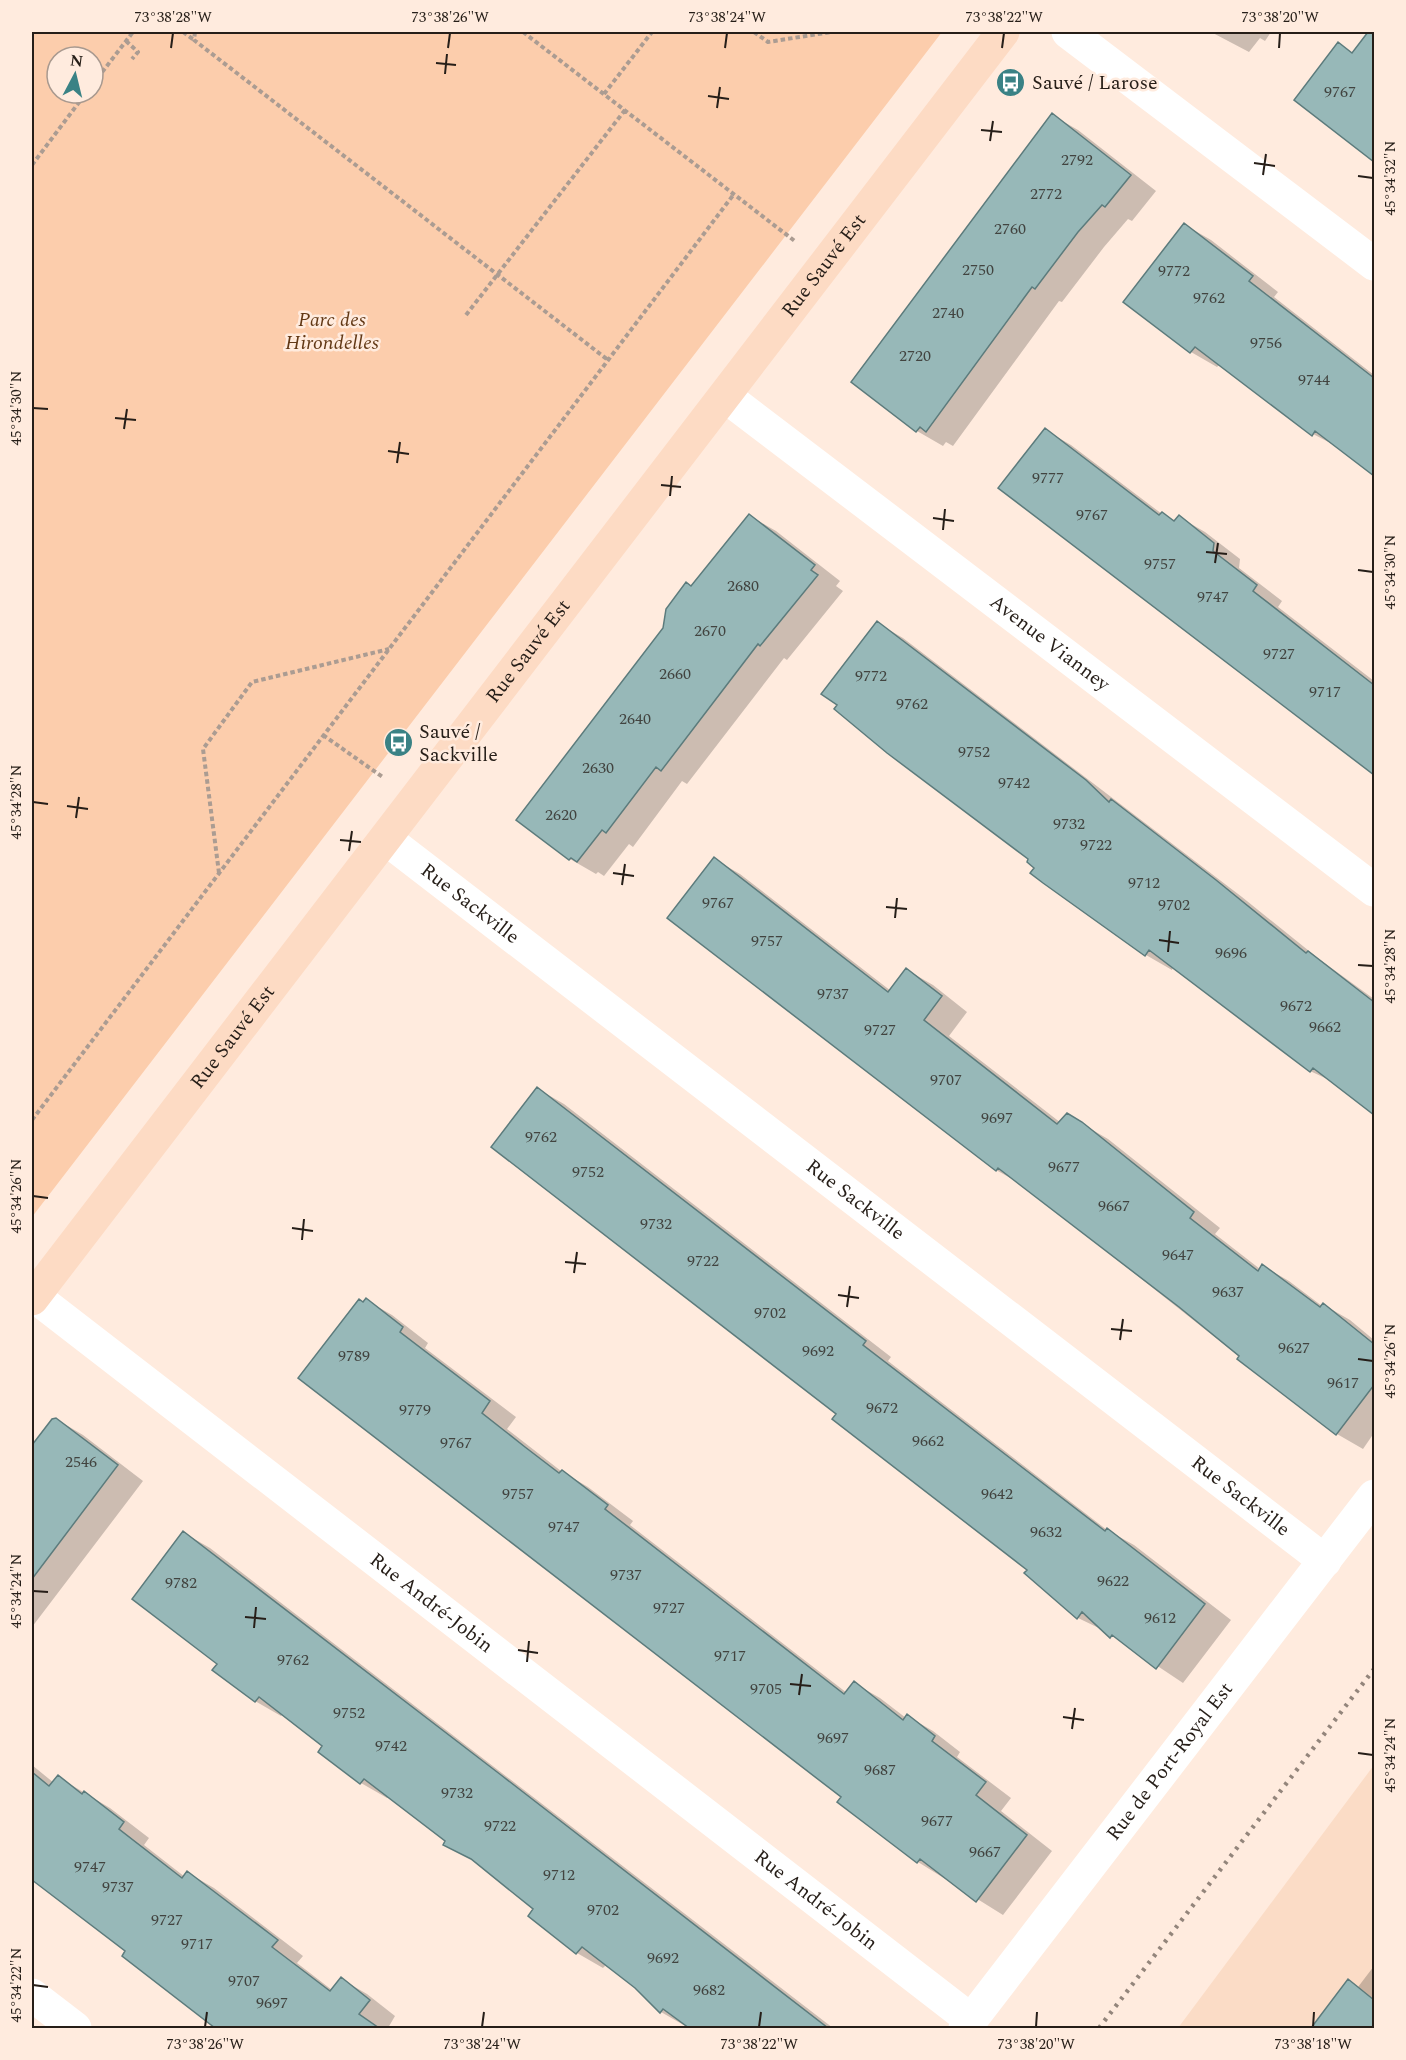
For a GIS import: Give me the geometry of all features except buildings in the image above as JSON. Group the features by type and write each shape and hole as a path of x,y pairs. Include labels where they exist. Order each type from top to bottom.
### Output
{"main road":[{"name":"Rue Sauvé Est","path":"33,1297 1004,32"}],"street":[{"path":"1068,32 1374,264"},
{"name":"Avenue Vianney","path":"725,396 1374,890"},
{"name":"Rue Sackville","path":"386,839 1325,1561"},
{"name":"Rue André-Jobin","path":"33,1297 968,2024"},
{"name":"Rue de Port-Royal Est","path":"968,2024 1374,1496"},
{"path":"32,1995 75,2028"}],"path":[{"path":"105,68 133,32"},
{"path":"183,32 608,360"},
{"path":"195,32 195,40"},
{"path":"523,32 825,265"},
{"path":"604,94 652,32"},
{"path":"754,32 768,42 831,32"},
{"path":"126,41 138,52 132,59"},
{"path":"32,165 77,105"},
{"path":"466,315 625,110"},
{"path":"32,1120 734,194"},
{"path":"219,873 203,749 252,682 389,649"},
{"path":"323,735 415,800"}],"shaded area":[{"path":"1374,1765 1374,2028 1178,2028"}],"green space":[{"name":"Parc des Hirondelles","path":"32,32 942,32 32,1217"}],"railway":[{"path":"1099,2028 1374,1669"}],"place":[{"name":"Sauvé / Larose","path":"1011,83"},
{"name":"Sauvé / Sackville","path":"398,743"}]}
